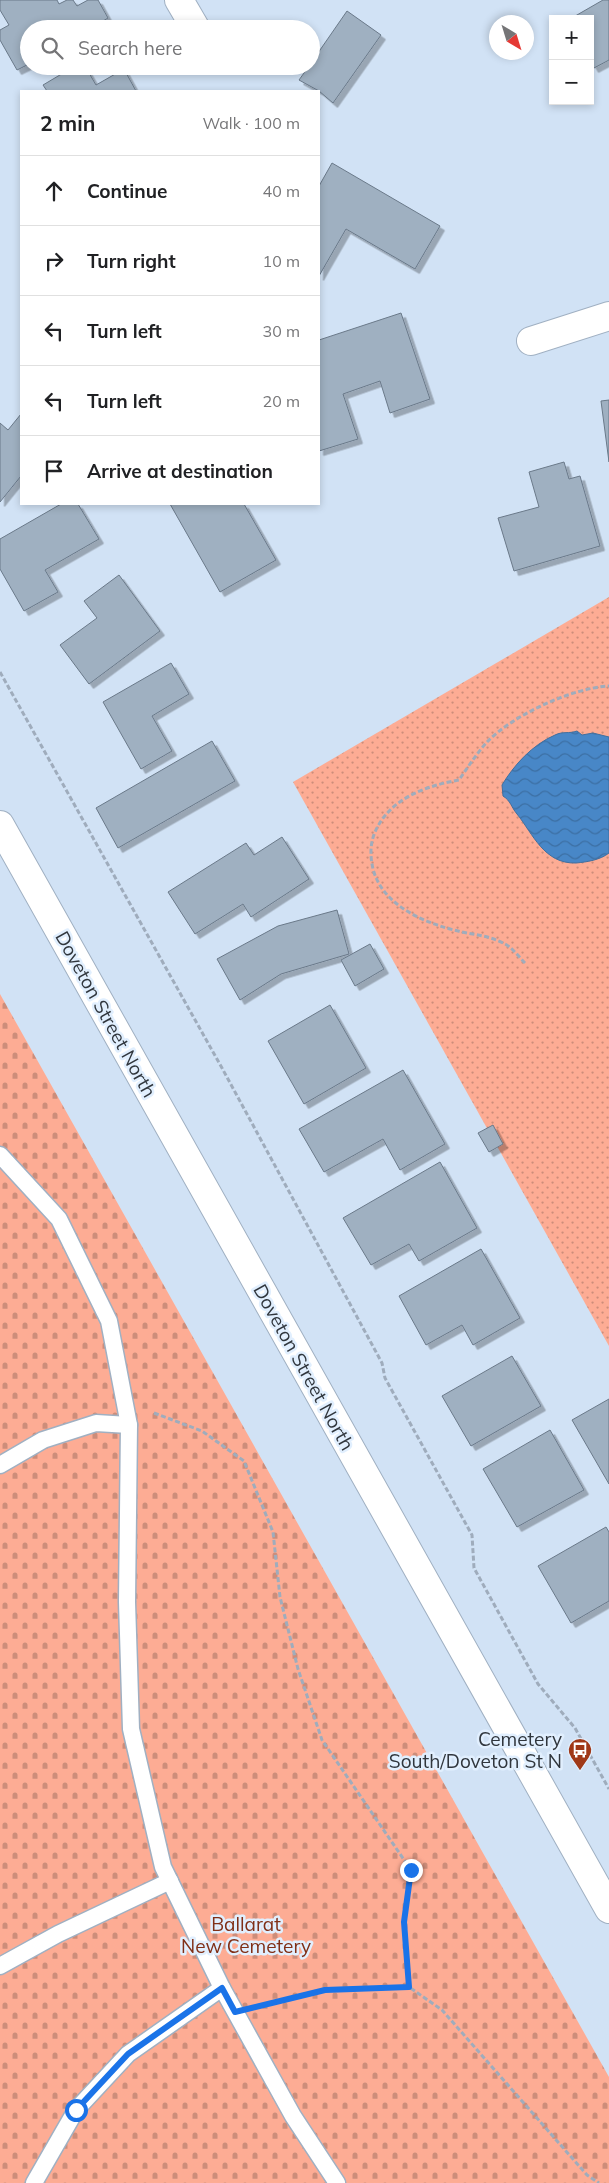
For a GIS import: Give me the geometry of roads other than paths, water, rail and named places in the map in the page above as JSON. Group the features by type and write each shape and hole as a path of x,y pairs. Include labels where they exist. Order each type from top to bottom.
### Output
{"street":[{"path":"179,0 191,20"},
{"path":"531,340 609,316"},
{"name":"Doveton Street North","path":"0,826 609,1909"}],"lane":[{"path":"0,1155 59,1219 109,1322 129,1425 127,1602 131,1729 163,1867 235,2012 293,2116 337,2183"},
{"path":"0,1465 43,1440 96,1423 129,1425"},
{"path":"0,1966 58,1934 170,1881"},
{"path":"34,2183 76,2110 128,2054 222,1988"}],"water":[{"path":"577,731 582,735 593,733 609,737 609,853 598,859 576,863 556,859 540,846 503,796 502,785 518,763 539,744 558,734"}],"place":[{"name":"Cemetery South/Doveton St N","path":"580,1771"}],"park label":[{"name":"Ballarat New Cemetery","path":"246,1935"}]}
